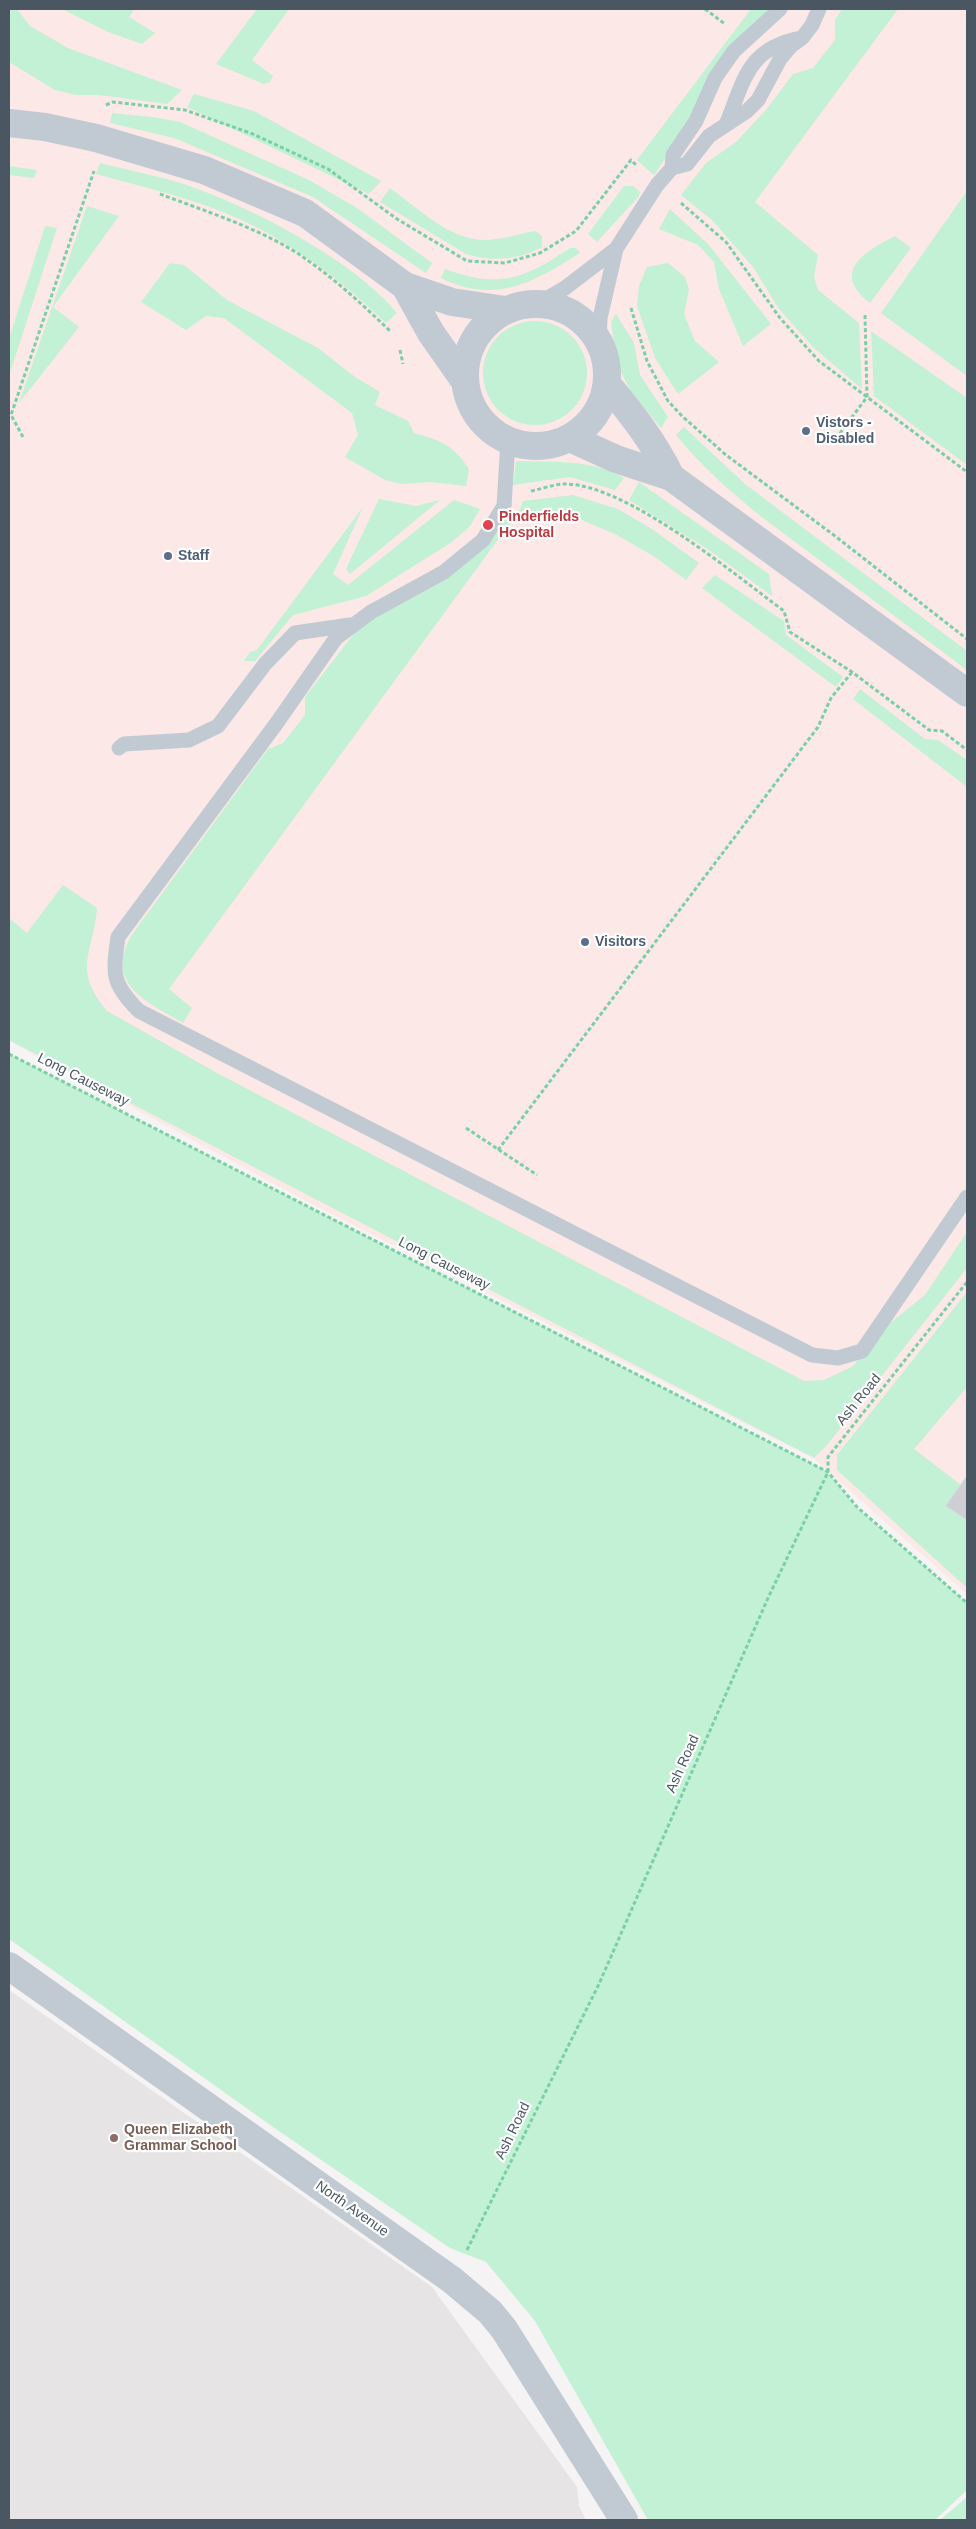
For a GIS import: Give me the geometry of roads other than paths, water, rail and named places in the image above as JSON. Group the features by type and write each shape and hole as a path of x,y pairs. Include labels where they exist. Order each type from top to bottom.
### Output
{"street":[{"path":"9,104 45,127"},
{"path":"9,123 45,127 96,138 204,170 304,213 405,286 452,302 505,310"},
{"path":"405,286 432,333 464,380 470,402 478,418 491,432 508,442 539,447 570,438 584,428 595,416 603,401 607,384 607,362 599,341 588,326 574,314 557,306 539,303 521,305 505,310 487,322 474,339 466,359 464,380"},
{"path":"607,384 657,448 671,477"},
{"path":"570,438 616,459 671,477 967,693"},
{"name":"North Avenue","path":"9,1966 452,2280 490,2312 504,2329 624,2520"}],"lane":[{"path":"539,303 565,288 616,249 658,185 672,168 673,155 696,121 715,78 734,51 780,9"},
{"path":"672,168 687,164 709,136 747,111 758,100 780,58 802,38 812,25 818,9"},
{"path":"726,125 740,87 754,63 779,42 802,38"},
{"path":"599,341 600,318 616,249"},
{"path":"508,442 504,506 483,540 444,572 371,612 336,638 276,724 118,937 113,973 124,996 139,1011 812,1355 838,1358 862,1351 967,1197"},
{"path":"119,748 124,744 189,740 218,726 265,664 295,633 354,625"}],"place":[{"name":"Vistors - Disabled","path":"806,431"},
{"name":"Pinderfields Hospital","path":"488,525"},
{"name":"Staff","path":"168,556"},
{"name":"Visitors","path":"585,942"},
{"name":"Queen Elizabeth Grammar School","path":"114,2138"}]}
